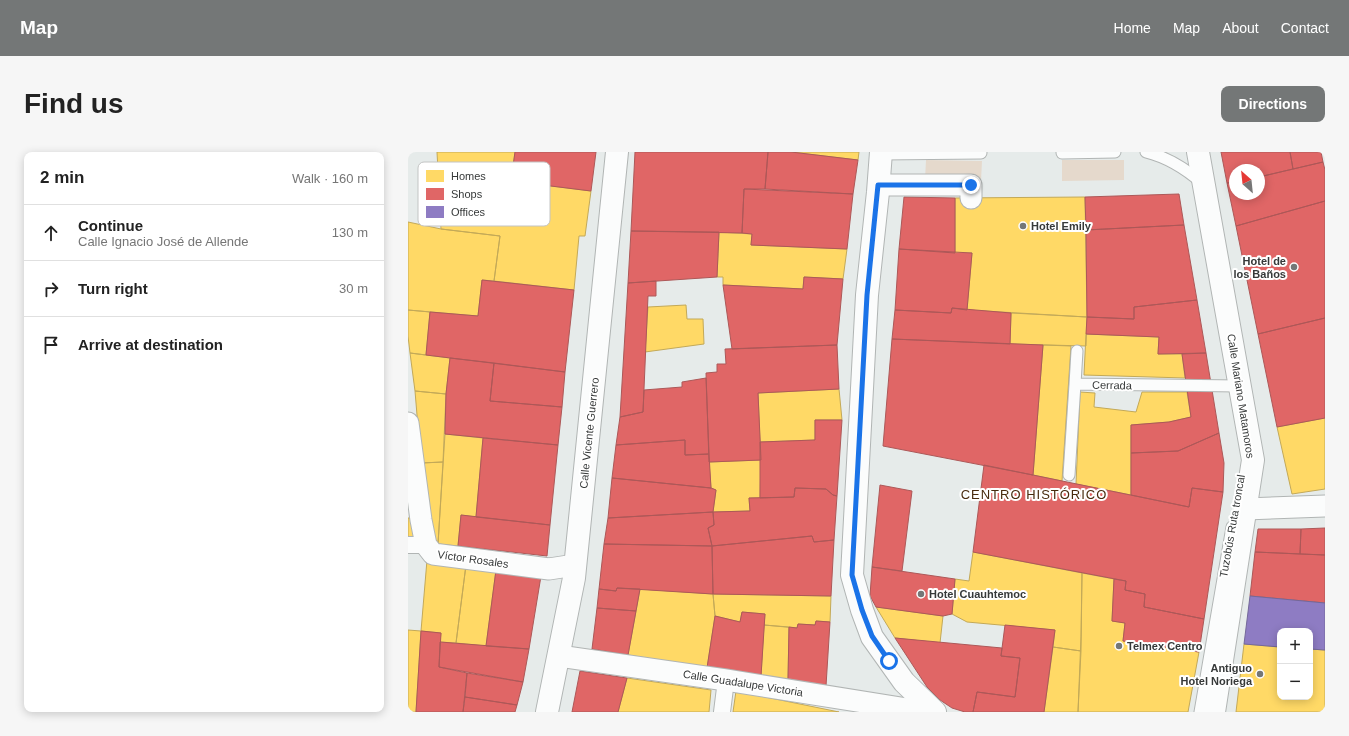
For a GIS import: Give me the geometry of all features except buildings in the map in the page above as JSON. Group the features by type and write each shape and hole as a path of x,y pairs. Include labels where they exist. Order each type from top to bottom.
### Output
{"street":[{"name":"Calle Vicente Guerrero","path":"547,712 574,578 617,152"},
{"name":"Calle Mariano Matamoros","path":"1198,152 1198,179 1235,386 1253,460 1214,712"},
{"path":"885,153 883,185 867,295 852,575 862,610 872,636 904,682 935,712"},
{"path":"883,185 971,185 971,198"},
{"name":"Víctor Rosales","path":"408,423 421,520 417,545 433,554 549,569 575,565"},
{"path":"1245,509 1325,506"},
{"name":"Calle Guadalupe Victoria","path":"558,656 726,680 926,712"},
{"path":"722,712 726,680"}],"lane":[{"path":"1062,153 1115,152"},
{"path":"1146,152 1159,155 1198,179"},
{"path":"1188,152 1198,179"},
{"path":"885,153 980,153"},
{"path":"883,185 874,297 856,576 876,635 907,679 941,712"},
{"path":"1069,475 1078,351"},
{"name":"Cerrada","path":"1075,384 1235,386"},
{"name":"Tuzobús Ruta troncal","path":"1200,712 1243,460 1235,386"}],"shaded area":[{"path":"926,160 982,161 981,181 925,180"},
{"path":"1062,160 1124,160 1124,180 1062,181"}],"place":[{"name":"Hotel Emily","path":"1023,226"},
{"name":"Hotel de los Baños","path":"1294,267"},
{"name":"Hotel Cuauhtemoc","path":"921,594"},
{"name":"Telmex Centro","path":"1119,646"},
{"name":"Antiguo Hotel Noriega","path":"1260,674"}],"district":[{"name":"CENTRO HISTÓRICO","path":"1034,494"}],"route":[{"path":"889,661 872,636 862,610 852,575 867,295 878,185 971,185"}]}
